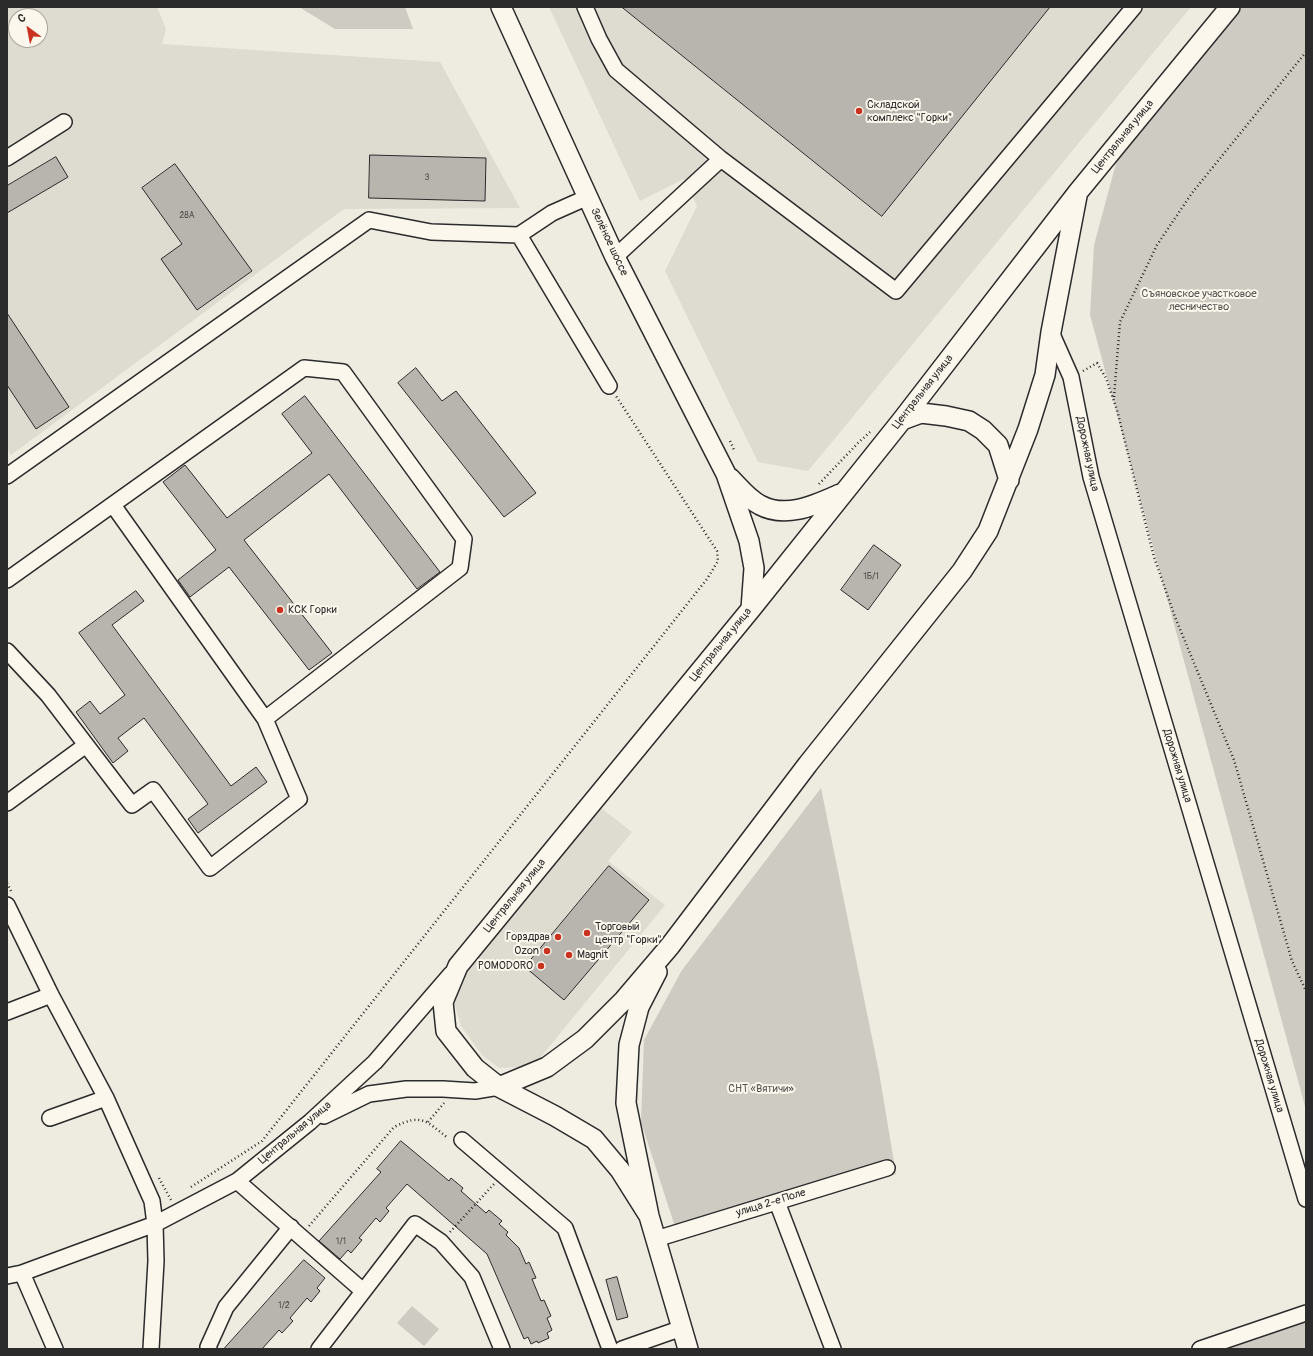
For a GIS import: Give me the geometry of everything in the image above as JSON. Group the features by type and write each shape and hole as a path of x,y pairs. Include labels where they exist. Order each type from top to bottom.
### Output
{"main road":[{"name":"Зелёное шоссе","path":"501,7 615,257 726,474"},
{"name":"Центральная улица","path":"458,966 751,609 902,420 1078,192 1230,7"},
{"path":"499,1087 547,1067 585,1040 624,1000 670,946 808,764 962,571 988,531 1028,429 1045,375 1051,332 1078,192"},
{"path":"902,420 922,413 969,421 982,430 998,445 1009,480"},
{"path":"726,474 744,493 760,505 776,510 793,511 814,506 843,492"},
{"path":"726,474 748,541 754,568 751,609"},
{"path":"670,946 640,1007 628,1045 626,1103 649,1216 688,1349"},
{"path":"458,966 443,1002 446,1031 474,1068 499,1087 555,1116 594,1139 620,1170 649,1216"}],"street":[{"path":"584,7 616,70 721,159 896,291 1134,7"},
{"path":"7,158 64,122"},
{"path":"615,257 721,159"},
{"path":"7,476 369,220 431,232 519,234 552,213 588,196"},
{"path":"519,234 609,386"},
{"name":"Дорожная улица","path":"1051,332 1071,377 1090,477 1306,1199"},
{"path":"7,580 304,368 343,372 464,539 460,568 265,719"},
{"path":"7,651 48,695 132,805 153,790 210,868 299,799 265,719 112,505"},
{"path":"7,803 86,745"},
{"path":"7,905 106,1098 152,1201 155,1224 156,1261 151,1349"},
{"name":"Центральная улица","path":"7,1276 22,1273 155,1224 237,1181 310,1122 375,1062 458,966"},
{"path":"7,1012 52,995"},
{"path":"310,1122 369,1094 406,1089 476,1091 499,1087"},
{"path":"50,1118 106,1098"},
{"path":"462,1140 565,1228 610,1349"},
{"name":"улица 2-е Поле","path":"656,1239 887,1168"},
{"path":"237,1181 363,1291"},
{"path":"777,1202 834,1349"},
{"path":"319,1349 415,1224 441,1242 472,1277 502,1349"},
{"path":"209,1349 208,1347 226,1307 296,1232"},
{"path":"22,1273 56,1349"},
{"path":"1200,1349 1306,1314"},
{"path":"622,1349 682,1328"}],"path":[{"path":"1113,399 1120,322 1157,245 1192,193 1306,52"},
{"path":"1071,377 1097,363 1106,378 1117,410 1154,557 1175,617 1234,760 1292,961 1306,991"},
{"path":"190,1188 262,1141 707,579 718,561 717,551 609,386"},
{"path":"815,488 858,443 874,429"},
{"path":"730,441 736,455"},
{"path":"296,1232 394,1127 407,1120 424,1120 457,1144 462,1140"},
{"path":"441,1242 502,1174"},
{"path":"177,1196 171,1200 178,1212"}],"shaded area":[{"path":"7,7 157,7 166,29 162,44 440,62 520,208 344,209 11,455 7,448"},
{"path":"549,7 1191,7 808,471 758,462 665,271 697,206 684,179 640,201"},
{"path":"597,805 632,832 608,861 665,905 540,1058 519,1067 499,1068 482,1055 461,1026 453,998 464,971"}],"green space":[{"path":"299,7 405,7 413,29 335,29"},
{"name":"Съяновское участковое лесничество","path":"1242,7 1306,7 1306,1110 1090,315 1094,245 1118,156"},
{"name":"СНТ «Вятичи»","path":"821,788 879,1072 896,1174 678,1236 641,1122 644,1040 682,970"},
{"path":"412,1306 439,1329 424,1346 397,1323"},
{"path":"1306,1320 1306,1349 1219,1349"}],"building":[{"name":"Складской комплекс \"Горки\"","path":"622,7 1050,7 882,216"},
{"path":"370,155 486,158 485,201 369,198"},
{"path":"56,157 68,177 7,213 7,186"},
{"path":"175,164 252,271 197,310 161,259 182,244 142,188"},
{"path":"7,313 69,407 36,429 7,385"},
{"path":"416,368 442,401 456,391 536,493 504,517 398,383"},
{"path":"305,396 440,572 417,589 329,474 244,540 332,653 309,670 229,567 190,597 178,580 216,550 163,482 185,465 227,518 312,453 282,414"},
{"path":"874,545 901,565 868,610 841,590"},
{"path":"136,591 144,601 112,625 231,786 256,767 267,782 198,833 188,819 208,804 144,718 118,738 128,751 113,763 76,712 90,701 100,714 125,695 79,633"},
{"name":"Торговый центр \"Горки\"","path":"609,866 649,900 564,1000 525,967"},
{"path":"401,1141 449,1181 451,1178 463,1188 461,1191 486,1213 489,1210 502,1221 499,1224 508,1232 506,1235 519,1248 526,1264 529,1262 536,1278 532,1279 541,1301 544,1300 551,1316 547,1318 552,1330 547,1333 549,1338 538,1343 537,1341 531,1344 528,1337 524,1339 487,1254 407,1184 386,1208 389,1211 380,1222 376,1218 359,1238 362,1240 351,1253 348,1250 340,1259 319,1241 381,1172 377,1169"},
{"path":"304,1260 325,1278 317,1288 320,1291 311,1302 307,1298 290,1318 293,1321 282,1333 279,1330 262,1349 224,1349"},
{"path":"617,1277 628,1317 617,1320 606,1280"}],"place":[{"name":"Складской комплекс \"Горки\"","path":"859,111"},
{"name":"КСК Горки","path":"280,610"},
{"name":"Торговый центр \"Горки\"","path":"587,933"},
{"name":"Горздрав","path":"558,937"},
{"name":"Ozon","path":"547,951"},
{"name":"Magnit","path":"569,955"},
{"name":"POMODORO","path":"541,966"}]}
